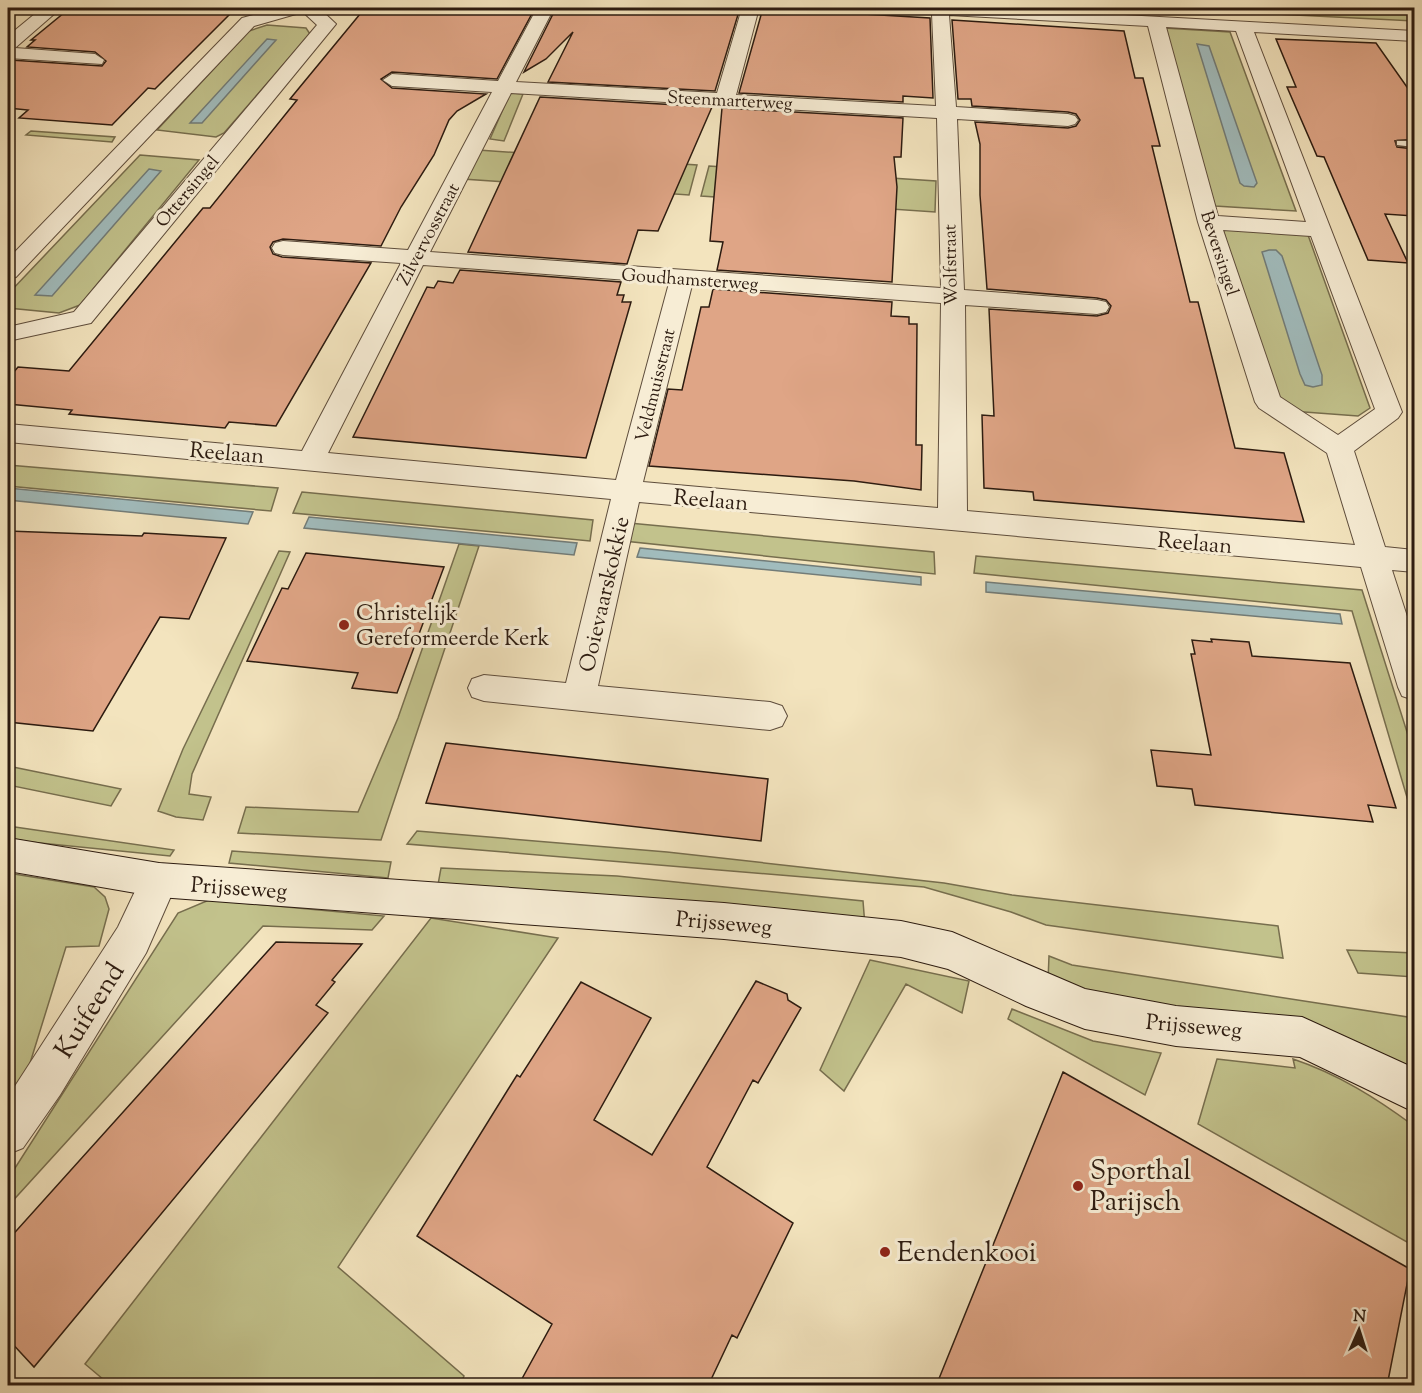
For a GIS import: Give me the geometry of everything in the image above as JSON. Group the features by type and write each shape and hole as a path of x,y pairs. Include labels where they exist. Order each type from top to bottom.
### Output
{"street":[{"path":"8,45 52,8"},
{"path":"8,272 248,22 297,8"},
{"name":"Ottersingel","path":"8,334 82,318 327,24 309,8"},
{"name":"Zilvervosstraat","path":"311,460 413,259 474,147 545,8"},
{"path":"725,100 751,8"},
{"path":"914,8 1414,36"},
{"name":"Wolfstraat","path":"940,8 947,113 955,409 952,521"},
{"name":"Beversingel","path":"1155,21 1209,222 1268,402 1339,448"},
{"path":"8,26 28,27"},
{"path":"1243,27 1389,412 1339,448 1414,687"},
{"path":"8,53 95,60"},
{"name":"Steenmarterweg","path":"392,80 1068,120"},
{"path":"1209,222 1321,230"},
{"name":"Goudhamsterweg","path":"283,248 682,279 1097,307"},
{"name":"Veldmuisstraat","path":"627,492 682,279"},
{"name":"Reelaan","path":"8,433 311,460 627,492 1414,561"},
{"name":"Ooievaarskokkie","path":"579,697 627,492"},
{"name":"Ooievaarskokkie","path":"484,688 770,716"},
{"name":"Prijsseweg","path":"8,855 159,880 724,921 901,939 952,951 1040,992 1085,1009 1176,1026 1255,1031 1302,1038 1382,1073 1414,1091"},
{"name":"Kuifeend","path":"8,1133 45,1080 132,940 159,880"}],"lane":[{"path":"1401,143 1414,144"}],"green space":[{"path":"1154,8 1412,8 1414,21"},
{"path":"267,25 306,28 310,34 224,133 216,137 157,130 249,31"},
{"path":"1164,28 1230,32 1296,211 1215,206"},
{"path":"510,93 523,94 504,141 490,139"},
{"path":"31,131 115,137 112,142 26,135"},
{"path":"478,150 697,165 689,195 463,179"},
{"path":"140,155 199,160 80,305 59,313 8,308 8,294"},
{"path":"709,166 936,181 935,212 701,196"},
{"path":"1223,229 1308,235 1370,408 1358,416 1291,411 1271,400"},
{"path":"8,465 278,488 271,511 8,486"},
{"path":"302,492 593,520 590,541 293,513"},
{"path":"629,523 934,552 935,574 624,541"},
{"path":"459,544 479,546 381,840 238,833 246,807 358,812 398,718"},
{"path":"279,551 290,552 192,774 189,794 211,797 203,820 176,817 158,811 183,749"},
{"path":"976,556 1362,590 1414,754 1414,821 1352,611 974,573"},
{"path":"8,766 121,789 111,806 8,785"},
{"path":"8,826 174,850 170,856 30,842 8,838"},
{"path":"417,831 667,852 944,883 1012,895 1278,926 1283,958 1046,925 1011,912 924,887 407,844"},
{"path":"232,851 391,862 388,878 229,863"},
{"path":"441,868 617,876 863,901 865,926 437,890"},
{"path":"8,873 94,887 105,897 109,909 99,946 66,947 22,1089 8,1098"},
{"path":"209,900 384,916 372,930 263,926 8,1206 8,1179 178,913"},
{"path":"431,918 558,938 338,1267 464,1376 460,1385 110,1385 85,1364"},
{"path":"1347,950 1414,953 1414,977 1358,973"},
{"path":"1049,956 1072,965 1414,1018 1414,1078 1335,1041 1166,1015 1048,981"},
{"path":"870,960 969,981 962,1013 906,984 844,1091 820,1070"},
{"path":"1012,1009 1093,1041 1161,1053 1145,1095 1008,1019"},
{"path":"1217,1059 1295,1068 1293,1059 1326,1072 1356,1088 1414,1126 1414,1246 1198,1124"}],"water":[{"path":"267,39 276,40 202,123 190,123"},
{"path":"1197,44 1209,46 1257,183 1254,187 1240,183"},
{"path":"149,169 161,171 52,296 35,295"},
{"path":"1276,250 1282,256 1322,375 1322,385 1313,387 1305,385 1300,374 1262,252"},
{"path":"8,488 253,512 248,524 8,500"},
{"path":"309,517 577,543 574,555 304,528"},
{"path":"640,548 921,577 921,585 637,557"},
{"path":"986,582 1340,614 1342,624 986,592"}],"building":[{"path":"70,8 236,8 155,89 148,88 112,125 19,118 28,110 8,108 8,63 10,60 102,66 106,61 95,52 27,47 35,40 31,40"},
{"path":"365,8 535,8 497,79 392,72 381,79 392,88 486,94 457,111 449,120 434,155 401,207 381,246 283,239 273,242 270,247 273,254 282,257 371,263 276,426 229,422 225,428 69,414 72,410 8,404 8,379 18,367 69,371 203,208 210,208 297,100 290,99"},
{"path":"556,8 740,8 715,91 548,82 573,32 546,59 524,72"},
{"path":"763,8 930,18 933,98 903,96 903,102 739,93"},
{"path":"952,20 1124,31 1135,78 1143,78 1160,146 1152,146 1190,302 1198,302 1235,448 1284,453 1304,522 1034,500 1033,492 984,488 982,415 994,416 989,309 1097,316 1108,313 1111,306 1106,300 1097,298 987,289 980,195 980,144 975,122 1068,128 1076,126 1080,120 1076,114 1068,112 972,106 971,99 958,99"},
{"path":"1276,39 1376,43 1414,97 1414,139 1395,141 1397,147 1414,149 1414,216 1385,214 1408,263 1368,260 1324,157 1317,156 1287,87 1296,87"},
{"path":"540,97 712,107 658,231 638,230 627,264 468,252"},
{"path":"722,108 903,118 901,157 894,157 897,187 892,282 717,270 723,242 710,241"},
{"path":"460,270 621,282 617,295 624,295 622,302 631,302 586,458 353,437 427,287 434,288 438,281 453,283"},
{"path":"713,289 892,302 891,316 909,317 909,324 917,324 916,445 922,445 921,490 854,481 649,466 668,389 682,390 701,307 709,307"},
{"path":"8,531 142,536 144,533 226,538 189,619 160,617 93,731 8,722"},
{"name":"Christelijk Gereformeerde Kerk","path":"306,553 444,567 397,693 352,688 358,673 247,661 282,588 288,589"},
{"path":"1211,639 1249,642 1252,656 1350,663 1396,808 1368,805 1373,822 1195,805 1192,789 1157,786 1151,750 1211,755 1191,654 1195,654 1192,640 1212,642"},
{"path":"446,743 768,779 761,841 426,803"},
{"path":"276,942 362,944 332,980 335,982 316,1005 328,1013 34,1367 8,1339 8,1240"},
{"path":"756,981 787,994 788,1000 801,1008 758,1083 753,1080 707,1167 793,1223 737,1338 732,1335 708,1386 518,1386 552,1324 417,1236 517,1075 520,1077 581,982 651,1018 594,1120 652,1155"},
{"path":"1063,1072 1410,1269 1387,1386 936,1386"}],"place":[{"name":"Christelijk Gereformeerde Kerk","path":"344,625"},
{"name":"Sporthal Parijsch","path":"1078,1186"},
{"name":"Eendenkooi","path":"885,1252"}]}
